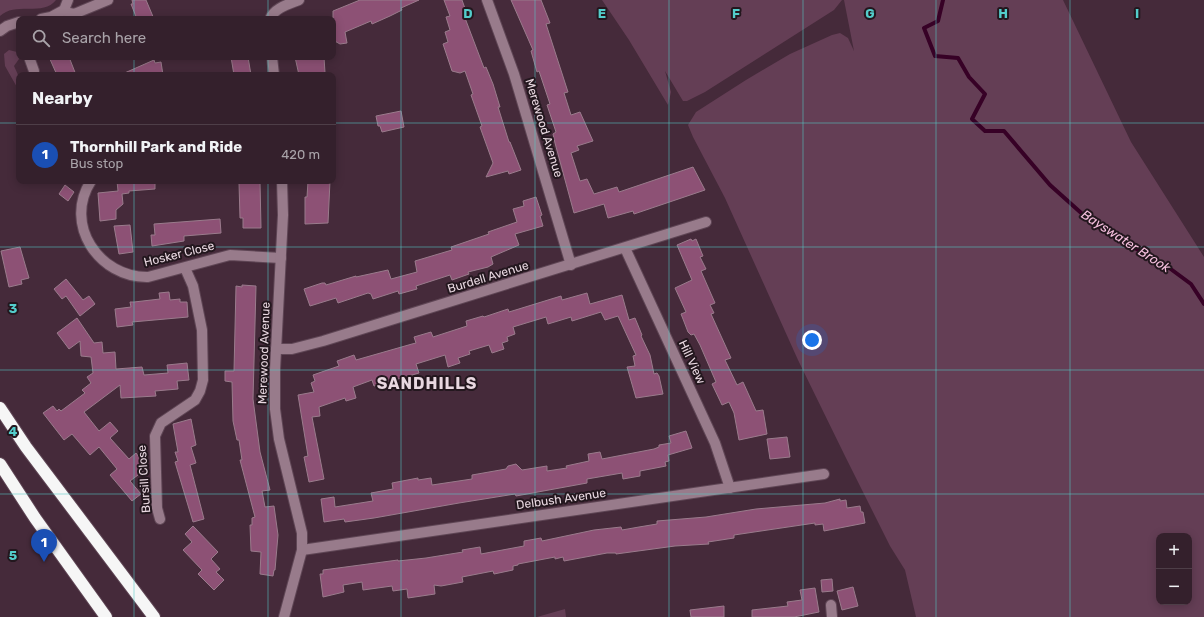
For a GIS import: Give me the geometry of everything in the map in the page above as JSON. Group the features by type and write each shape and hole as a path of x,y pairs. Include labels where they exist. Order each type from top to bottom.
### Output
{"highway":[{"path":"0,408 39,465 154,617"},
{"path":"0,464 35,518 106,617"}],"street":[{"path":"52,16 66,5 69,13 74,14 108,0"},
{"path":"272,16 279,9 299,0"},
{"name":"Merewood Avenue","path":"487,0 514,74 571,265"},
{"path":"0,31 7,26 16,23"},
{"path":"30,60 34,71"},
{"path":"272,60 274,72"},
{"name":"Hosker Close","path":"90,184 82,203 83,223 89,242 101,260 116,271 137,277 148,277 230,255 280,258"},
{"name":"Merewood Avenue","path":"282,184 283,215 274,395 279,439 302,533 302,550 284,617"},
{"name":"Burdell Avenue","path":"276,349 292,349 323,341 706,222"},
{"name":"Hill View","path":"625,248 715,443 730,488"},
{"name":"Bursill Close","path":"160,519 157,508 155,436 161,423 195,400 200,391 203,380 202,330 193,286 185,268"},
{"name":"Delbush Avenue","path":"302,550 824,474"},
{"path":"831,605 832,617"}],"shaded area":[{"path":"0,0 56,0 51,5 44,8 14,10 6,12 0,16"},
{"path":"602,0 842,0 834,10 705,92 687,101 683,101 665,71 671,92 668,105 629,40"},
{"path":"844,0 1063,0 1131,142 1204,257 1204,617 916,617 905,570 890,546 798,360 725,198 688,125 696,112 790,54 832,35 840,33 848,38 854,51"},
{"path":"9,50 16,52 16,60 18,60 14,66 17,72 16,85 5,66 4,54"},
{"path":"565,609 566,617 537,617"}],"building":[{"path":"132,0 146,0 153,16 136,16 131,4 133,4"},
{"path":"360,0 419,0 372,24 371,21 345,32 347,43 340,44 336,42 336,16 333,16 333,11"},
{"path":"444,0 462,0 468,17 465,18 484,68 486,67 493,84 500,107 498,107 509,142 521,170 509,174 508,171 486,177 493,163 480,127 482,126 471,95 473,94 465,71 460,73 452,71 443,44 448,42 445,32 450,30 446,17 450,16"},
{"path":"511,0 541,0 550,23 546,24 568,92 564,93 571,115 580,112 593,141 577,146 579,150 571,153 580,181 587,179 594,194 617,187 619,192 693,167 705,190 634,214 633,211 608,218 604,204 574,213 553,134 556,132 547,105 550,104 539,71 537,72 531,51 533,50"},
{"path":"50,60 70,60 75,72 56,72"},
{"path":"154,60 155,63 161,62 163,72 127,72"},
{"path":"232,60 248,60 250,72 234,72"},
{"path":"296,60 324,60 325,72 298,72"},
{"path":"401,111 404,127 382,132 380,126 378,126 376,116"},
{"path":"117,184 155,184 155,189 129,191 129,193 122,194 123,204 116,210 116,219 100,221 98,193 118,191"},
{"path":"239,184 260,184 261,228 243,228 243,218 240,218"},
{"path":"308,184 330,184 328,223 305,224 305,197 307,197"},
{"path":"65,185 74,192 68,201 59,194"},
{"path":"536,197 542,215 540,216 543,226 515,234 519,245 491,257 493,264 488,267 468,272 469,274 452,280 450,275 416,286 417,289 399,294 398,291 373,299 371,294 368,293 338,303 336,298 310,306 304,289 322,283 325,283 326,285 356,276 388,270 391,279 417,272 415,261 452,250 451,247 489,234 488,232 517,222 513,209 524,206 523,201"},
{"path":"220,219 221,233 184,236 184,241 152,246 151,235 155,235 154,224"},
{"path":"130,225 133,252 119,254 114,226"},
{"path":"691,239 692,241 696,239 703,256 700,257 706,269 701,271 715,303 710,305 714,313 711,314 731,358 725,360 737,385 743,382 756,411 763,410 767,434 739,440 734,413 729,402 722,405 712,384 716,382 700,345 694,334 691,335 688,332 681,314 686,312 675,288 692,280 677,245"},
{"path":"20,247 29,278 21,280 22,284 9,287 1,251"},
{"path":"66,279 83,300 89,296 95,304 80,316 66,296 62,299 54,289"},
{"path":"242,285 256,286 253,399 260,452 270,490 262,491 265,507 274,506 278,535 275,570 273,576 260,574 261,552 251,551 250,525 252,525 252,518 255,517 240,460 242,460 239,440 237,440 233,421 232,382 225,381 225,371 234,371 236,286 242,287"},
{"path":"169,292 170,300 180,299 180,302 187,302 188,317 132,322 133,325 117,327 115,309 131,307 130,302 160,299 159,293"},
{"path":"587,293 590,304 622,295 629,320 635,318 642,335 641,336 650,355 654,374 657,373 659,376 663,394 636,398 627,367 635,366 633,356 636,355 618,316 605,320 601,312 572,321 571,317 548,324 546,317 513,327 515,334 507,337 508,341 502,343 504,349 492,353 489,345 469,351 470,354 458,358 460,363 448,367 445,355 416,364 419,373 374,386 372,380 353,387 356,398 346,401 345,398 319,407 320,416 312,417 324,479 309,482 304,457 308,456 298,395 314,392 311,383 315,381 313,375 339,366 337,361 354,355 356,360 416,343 414,337 431,332 433,337 467,326 466,321 508,309 509,312 561,296 562,300"},
{"path":"77,318 94,343 102,342 103,353 115,352 116,369 142,367 144,375 168,373 167,365 187,363 189,380 177,381 178,389 155,391 156,396 121,398 120,385 84,412 99,431 110,422 118,431 110,438 129,459 136,453 143,463 142,464 146,469 130,481 141,494 132,501 110,475 117,469 99,447 90,455 72,434 64,440 43,413 53,406 57,411 59,409 61,411 85,393 82,390 91,383 87,377 93,373 91,357 81,356 80,341 69,349 57,333"},
{"path":"191,419 196,445 191,447 196,463 190,465 204,519 193,522 175,462 178,461 175,452 178,452 173,424"},
{"path":"686,431 692,448 668,455 669,461 665,462 666,466 640,471 640,476 623,479 622,473 587,479 587,483 516,496 515,494 345,522 344,519 324,522 321,499 334,497 335,507 373,501 371,493 393,489 392,483 418,478 418,480 431,478 432,485 472,479 472,475 506,469 508,466 516,464 522,470 547,466 547,471 567,468 566,466 589,461 588,454 600,452 602,459 654,449 659,447 659,445 671,443 669,436"},
{"path":"787,437 790,457 770,459 767,439"},
{"path":"840,499 840,501 846,500 847,508 860,506 865,523 824,531 823,524 815,525 815,523 734,535 734,538 708,542 709,544 675,546 616,554 607,553 564,561 563,557 555,559 555,557 518,564 513,566 513,570 494,574 493,571 462,577 463,582 441,586 434,585 435,594 408,598 407,589 393,591 392,586 363,590 362,582 343,585 344,592 323,597 320,574 323,574 323,570 398,560 426,558 463,552 462,550 480,547 481,554 524,546 524,541 541,538 542,541 594,530 621,527 622,530 657,524 657,521 706,517 756,509 825,503"},
{"path":"193,526 218,552 211,559 220,569 216,572 224,580 214,590 198,574 202,570 183,550 192,542 185,534"},
{"path":"832,579 833,591 822,592 821,580"},
{"path":"853,587 858,606 842,610 837,591"},
{"path":"815,588 819,612 794,617 752,617 752,610 788,606 787,602 802,600 800,590"},
{"path":"724,606 724,617 691,617 690,610"}],"waterway":[{"name":"Bayswater Brook","path":"943,0 938,21 924,28 935,56 958,58 969,77 985,94 972,119 985,131 1004,131 1050,185 1089,220 1100,228 1168,267 1191,284 1204,304"}],"place":[{"name":"Thornhill Park and Ride","path":"44,562"}],"district":[{"name":"SANDHILLS","path":"427,383"}]}
